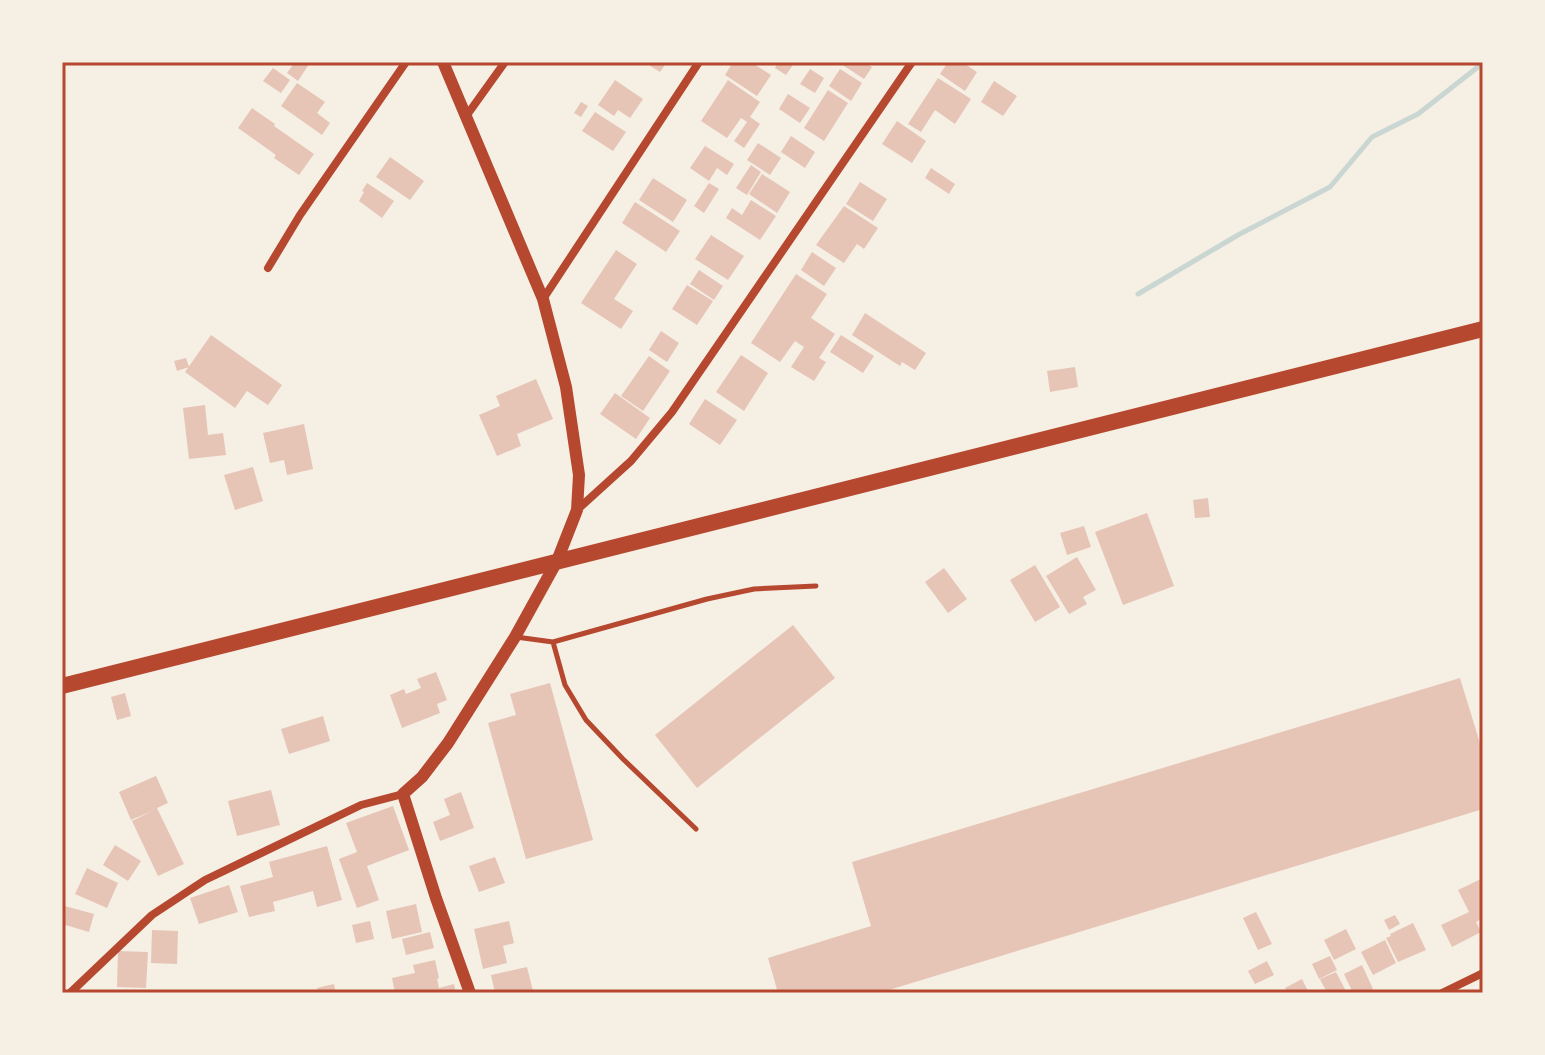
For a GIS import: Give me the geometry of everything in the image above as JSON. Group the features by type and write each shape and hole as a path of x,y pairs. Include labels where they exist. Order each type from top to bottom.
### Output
{"highway":[{"path":"62,686 1483,329"}],"street":[{"path":"268,268 300,215 406,62"},
{"path":"70,993 152,915 205,880 361,805 403,794 422,777 448,743 515,637 557,561 577,510 579,475 566,387 543,299 443,62"},
{"path":"467,115 505,62"},
{"path":"543,299 699,62"},
{"path":"577,510 631,461 672,412 908,63"},
{"path":"403,794 470,993"},
{"path":"1442,993 1483,973"}],"lane":[{"path":"515,637 553,642 707,599 754,589 816,586"},
{"path":"553,642 565,685 586,720 696,829"}],"building":[{"path":"295,62 309,64 298,81 287,73"},
{"path":"644,62 667,62 660,72"},
{"path":"733,62 751,62 771,75 757,96 725,75"},
{"path":"778,62 795,62 786,75 775,68"},
{"path":"838,62 864,62 872,67 864,79"},
{"path":"948,62 962,62 977,72 965,91 940,74"},
{"path":"273,68 290,80 281,93 263,81"},
{"path":"810,69 824,78 815,93 800,84"},
{"path":"840,69 862,83 851,101 829,86"},
{"path":"938,78 971,99 955,124 935,110 921,132 908,124"},
{"path":"615,80 643,99 630,118 618,110 614,116 598,105"},
{"path":"728,80 760,102 750,117 760,124 744,148 734,141 747,122 741,118 727,138 701,121"},
{"path":"994,81 1017,96 1003,116 981,102"},
{"path":"297,83 325,102 317,113 330,123 322,135 281,106"},
{"path":"828,90 848,103 824,141 804,128"},
{"path":"788,94 810,108 800,123 779,109"},
{"path":"581,102 588,106 581,117 574,113"},
{"path":"252,108 314,154 299,175 238,128"},
{"path":"595,112 626,132 613,151 582,131"},
{"path":"897,121 926,141 912,163 882,144"},
{"path":"791,136 815,152 805,168 781,152"},
{"path":"758,143 781,158 770,175 747,160"},
{"path":"705,146 734,164 727,175 717,168 709,181 690,168"},
{"path":"390,157 424,181 410,200 376,177"},
{"path":"751,165 761,172 747,195 736,188"},
{"path":"931,168 955,184 949,194 925,178"},
{"path":"762,174 790,192 777,213 749,194"},
{"path":"653,178 687,200 673,222 639,200"},
{"path":"860,182 887,199 873,221 846,204"},
{"path":"367,183 394,201 382,218 359,201"},
{"path":"709,183 719,189 704,213 694,206"},
{"path":"751,200 776,216 760,240 726,218 732,208 742,215"},
{"path":"635,202 680,231 666,252 622,223"},
{"path":"844,206 878,228 864,249 857,244 844,263 816,245"},
{"path":"711,235 744,256 728,280 695,259"},
{"path":"616,250 637,264 614,299 633,311 621,329 581,303"},
{"path":"812,252 836,268 824,286 801,270"},
{"path":"699,270 723,286 714,300 690,284"},
{"path":"796,274 827,294 811,318 835,334 819,358 826,362 814,381 791,367 804,347 795,341 780,362 751,343"},
{"path":"687,285 713,301 697,325 672,309"},
{"path":"865,313 926,353 915,370 902,362 900,366 852,335"},
{"path":"661,331 679,343 667,362 649,350"},
{"path":"211,335 282,385 268,405 247,391 235,408 185,372"},
{"path":"841,335 874,356 863,373 830,352"},
{"path":"741,355 768,373 744,411 716,392"},
{"path":"649,356 670,371 643,411 621,396"},
{"path":"186,358 189,367 177,371 174,361"},
{"path":"1075,367 1078,387 1050,392 1047,371"},
{"path":"536,379 553,419 517,434 521,446 497,456 479,415 500,406 496,396"},
{"path":"615,393 650,418 636,439 600,414"},
{"path":"705,399 737,420 720,445 689,424"},
{"path":"205,405 208,435 223,433 226,455 189,459 183,408"},
{"path":"304,424 313,469 287,475 284,460 270,463 263,433"},
{"path":"253,467 263,501 235,510 224,475"},
{"path":"1208,498 1210,517 1195,518 1193,500"},
{"path":"1147,513 1174,586 1123,605 1095,532"},
{"path":"1084,526 1091,547 1067,555 1060,533"},
{"path":"1077,557 1096,590 1083,597 1087,604 1069,614 1046,576"},
{"path":"1035,565 1060,607 1035,622 1010,580"},
{"path":"944,568 967,599 948,613 925,582"},
{"path":"793,625 835,678 697,788 655,735"},
{"path":"436,672 447,700 437,704 440,713 402,728 390,695 404,689 406,694 421,688 417,679"},
{"path":"1460,678 1483,753 1483,809 879,993 778,993 768,958 871,926 852,862"},
{"path":"550,683 593,840 526,859 488,723 516,715 510,694"},
{"path":"125,693 131,716 117,720 111,697"},
{"path":"323,716 330,741 289,754 281,729"},
{"path":"156,776 168,803 157,808 184,864 158,876 132,821 152,811 131,820 119,792"},
{"path":"271,790 280,825 237,836 228,801"},
{"path":"461,792 474,828 440,841 433,822 450,815 444,799"},
{"path":"393,806 409,850 367,866 379,900 357,908 339,859 357,852 346,823"},
{"path":"115,845 141,861 128,881 103,865"},
{"path":"327,846 342,900 317,907 313,891 273,902 275,911 249,917 240,886 273,877 269,862"},
{"path":"495,857 505,883 479,892 469,866"},
{"path":"87,868 118,883 107,908 75,894"},
{"path":"1483,878 1483,918 1476,922 1481,932 1452,947 1441,925 1469,912 1458,890"},
{"path":"229,885 238,912 199,924 190,898"},
{"path":"416,904 422,932 392,939 386,911"},
{"path":"65,906 94,914 89,932 62,924"},
{"path":"1256,912 1272,944 1258,950 1243,918"},
{"path":"1395,915 1400,924 1389,930 1384,920"},
{"path":"370,921 374,939 356,943 352,925"},
{"path":"509,921 514,943 503,946 507,963 483,969 474,929"},
{"path":"1413,923 1426,950 1398,962 1386,938"},
{"path":"1346,929 1356,949 1334,960 1324,940"},
{"path":"152,930 178,931 177,964 151,963"},
{"path":"430,932 434,948 406,955 402,939"},
{"path":"1385,940 1396,963 1373,975 1361,952"},
{"path":"118,951 148,952 146,988 117,987"},
{"path":"1330,956 1337,970 1319,979 1312,964"},
{"path":"435,960 439,988 454,984 456,993 395,993 392,978 415,973 413,965"},
{"path":"1267,961 1274,975 1255,984 1248,971"},
{"path":"1362,965 1373,989 1353,993 1344,974"},
{"path":"527,967 533,991 495,993 491,975"},
{"path":"1336,972 1347,993 1327,993 1320,979"},
{"path":"1302,979 1309,993 1288,993 1285,988"},
{"path":"334,984 336,993 318,993 317,988"}],"waterway":[{"path":"1138,294 1238,235 1330,187 1372,137 1418,114 1483,63"}]}
